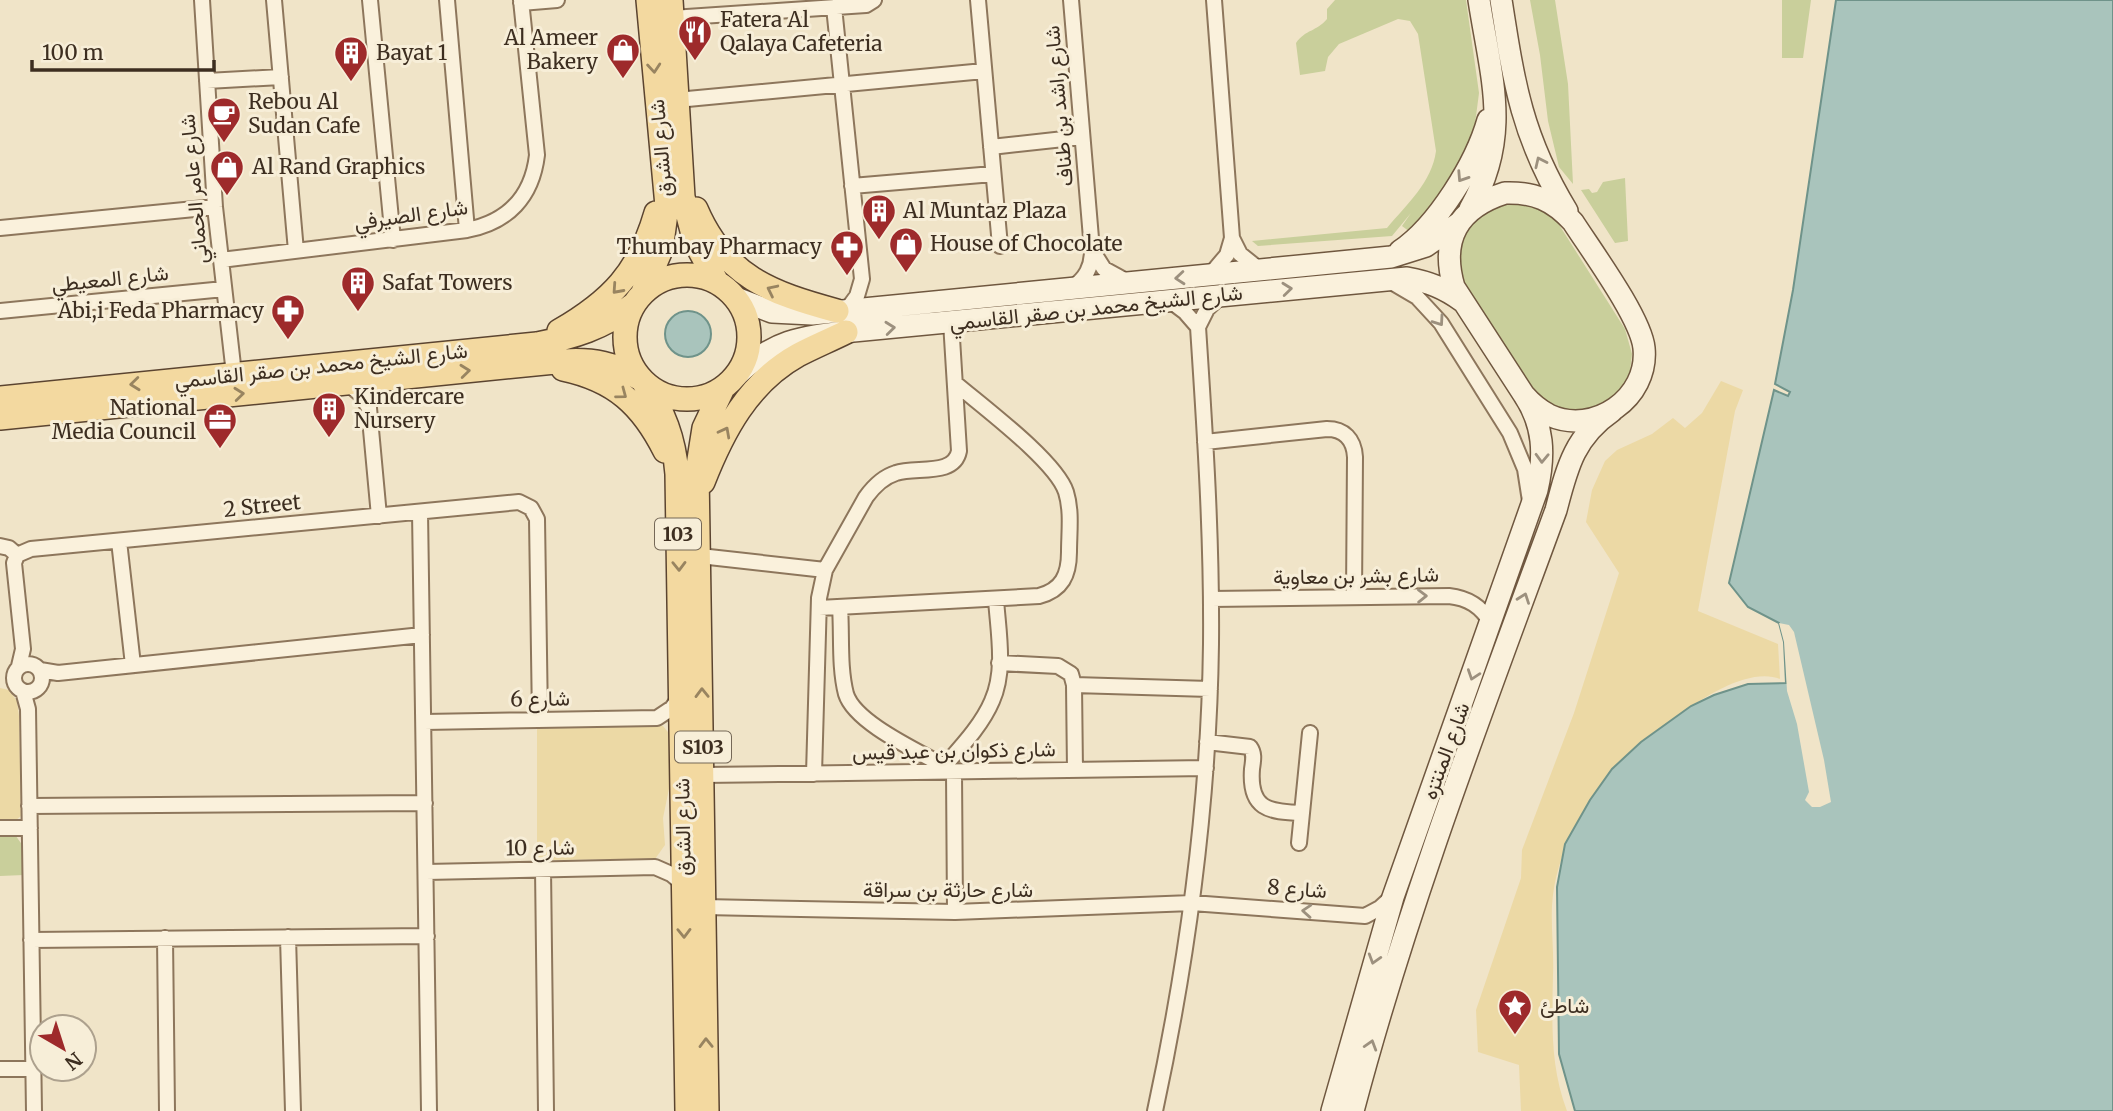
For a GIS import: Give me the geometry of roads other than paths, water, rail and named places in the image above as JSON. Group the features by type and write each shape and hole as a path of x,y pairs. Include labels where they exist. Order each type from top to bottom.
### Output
{"main road":[{"name":"شارع الشرق","path":"648,0 673,179 695,242 717,282"},
{"path":"1479,0 1496,115 1495,140 1482,188 1452,238 1449,263 1454,287 1524,395 1542,411 1564,420 1597,418 1626,401 1638,383 1644,363 1642,335 1540,164 1523,117 1512,69 1502,0"},
{"name":"شارع الشرق","path":"638,298 654,272 663,239 673,179 677,100 671,9"},
{"path":"1391,257 1420,233 1462,178 1483,136 1493,90"},
{"path":"673,179 709,234 737,268 774,292 843,318 756,388 725,429 698,495"},
{"path":"537,354 611,296 629,275 643,251 673,179"},
{"path":"1464,217 1486,199 1504,193 1524,193 1551,202 1573,222"},
{"name":"شارع الشيخ محمد بن صقر القاسمي","path":"729,382 753,359 774,347 843,318 886,307 1391,257 1426,246 1464,217"},
{"path":"678,276 702,276 717,282 736,298 749,328 749,345 744,361 729,382 708,396 691,400 674,399 658,393 642,381 625,351 624,335 627,319 638,298 656,283 678,276"},
{"name":"شارع الشيخ محمد بن صقر القاسمي","path":"736,298 772,312 951,322 1407,278 1427,281 1446,289 1462,301"},
{"name":"شارع الشيخ محمد بن صقر القاسمي","path":"2,411 388,379 537,354 617,317 638,298"},
{"path":"537,354 595,378 632,401 646,417 677,474"},
{"name":"شارع الشيخ محمد بن صقر القاسمي","path":"2,411 74,390 234,374 537,354 604,362 642,381"},
{"name":"شارع الشرق","path":"642,381 665,417 672,435 677,474 687,1111"},
{"name":"شارع الشرق","path":"707,1111 699,450 704,428 729,382"},
{"name":"شارع المنتزه","path":"1332,1111 1393,897 1531,509 1542,470 1543,450 1535,411 1524,395"},
{"name":"شارع المنتزه","path":"1353,1111 1414,907 1556,510 1571,460 1587,432 1612,411"},
{"path":"1414,907 1421,855 1459,749 1454,744 1448,746"},
{"path":"683,838 691,832 699,836 704,862"}],"street":[{"name":"شارع عامر الحماني","path":"202,0 215,207 234,374"},
{"path":"274,0 296,251"},
{"path":"370,0 393,240"},
{"path":"447,0 467,230"},
{"path":"521,1 557,0"},
{"path":"671,9 804,4 834,7 866,5 874,0"},
{"path":"978,0 1000,246"},
{"name":"شارع راشد بن طناف","path":"1071,0 1091,250 1089,268 1072,289"},
{"path":"1209,276 1227,255 1232,238 1214,0"},
{"name":"شارع الصيرفي","path":"221,260 467,230 490,224 510,212 522,200 535,171 537,155 521,1"},
{"path":"834,7 862,279 857,296 843,318"},
{"path":"677,100 984,71"},
{"path":"207,81 281,77"},
{"path":"990,147 1082,137"},
{"path":"852,186 993,174"},
{"path":"0,228 215,207"},
{"path":"1232,238 1240,254 1261,270"},
{"path":"1091,250 1104,269 1123,280 1135,283"},
{"path":"862,279 871,295 886,307"},
{"path":"1387,279 1417,297 1430,309 1500,416 1522,460 1531,509"},
{"name":"شارع المعيطي","path":"0,311 224,289"},
{"path":"1155,1111 1175,1016 1192,903 1206,768 1211,599 1198,327 1208,309 1222,295"},
{"path":"1169,300 1185,312 1198,327"},
{"path":"814,774 820,589 825,570 874,487 895,473 943,467 956,460 959,451 951,322"},
{"path":"369,408 376,392 388,379"},
{"path":"347,383 360,394 369,408 379,516"},
{"path":"819,608 1039,596 1056,589 1063,582 1069,564 1069,508 1067,494 1055,470 955,383"},
{"path":"1205,443 1327,429 1334,429 1348,436 1355,457 1354,597"},
{"name":"2 Street","path":"17,555 26,550 519,502 535,513 538,526 540,720"},
{"path":"419,512 429,1111"},
{"path":"119,541 133,665"},
{"path":"0,546 9,548 17,555 14,563 28,678 32,1013"},
{"path":"699,555 825,570"},
{"name":"شارع بشر بن معاوية","path":"1211,599 1460,597 1478,606 1491,623"},
{"path":"955,912 946,770 986,713 996,689 999,663 996,598"},
{"path":"840,607 845,683 850,702 862,718 946,770"},
{"path":"0,679 422,635"},
{"path":"999,663 1063,667 1072,674 1075,770"},
{"path":"1074,685 1210,689"},
{"path":"681,693 672,708 657,718 671,727 682,740"},
{"name":"شارع 6","path":"424,722 657,718"},
{"path":"1299,843 1310,733"},
{"path":"1207,742 1250,747 1254,752 1251,787 1256,800 1273,811 1302,813"},
{"name":"شارع ذكوان بن عبد قيس","path":"703,775 1206,768"},
{"path":"29,806 425,803"},
{"path":"0,828 30,828"},
{"path":"655,867 671,856 683,838"},
{"path":"655,867 671,874 684,885"},
{"name":"شارع 10","path":"426,872 655,867"},
{"path":"543,869 547,1111"},
{"name":"شارع 8","path":"1192,903 1365,916 1393,897"},
{"name":"شارع حارثة بن سراقة","path":"704,907 955,912 1192,903"},
{"path":"31,940 427,936"},
{"path":"288,937 293,1111"},
{"path":"165,938 167,1111"},
{"path":"0,1069 28,1069"},
{"path":"33,1083 34,1111"}],"water":[{"path":"1836,0 2113,0 2113,1111 1575,1111 1559,1054 1557,887 1565,844 1590,800 1612,769 1641,742 1691,706 1748,684 1786,683 1784,642 1779,623 1748,607 1729,583 1774,390 1788,396 1790,392 1775,384 1793,290"},
{"path":"688,311 704,318 711,334 704,350 688,357 672,350 665,334 672,318"}],"place":[{"name":"Fatera Al Qalaya Cafeteria","path":"695,62"},
{"name":"Al Ameer Bakery","path":"623,80"},
{"name":"Bayat 1","path":"351,83"},
{"name":"Rebou Al Sudan Cafe","path":"224,144"},
{"name":"Al Rand Graphics","path":"227,197"},
{"name":"Al Muntaz Plaza","path":"879,241"},
{"name":"House of Chocolate","path":"906,274"},
{"name":"Thumbay Pharmacy","path":"847,277"},
{"name":"Safat Towers","path":"358,313"},
{"name":"Abi,i Feda Pharmacy","path":"288,341"},
{"name":"Kindercare Nursery","path":"329,439"},
{"name":"National Media Council","path":"220,450"},
{"name":"شاطئ","path":"1515,1036"}]}
